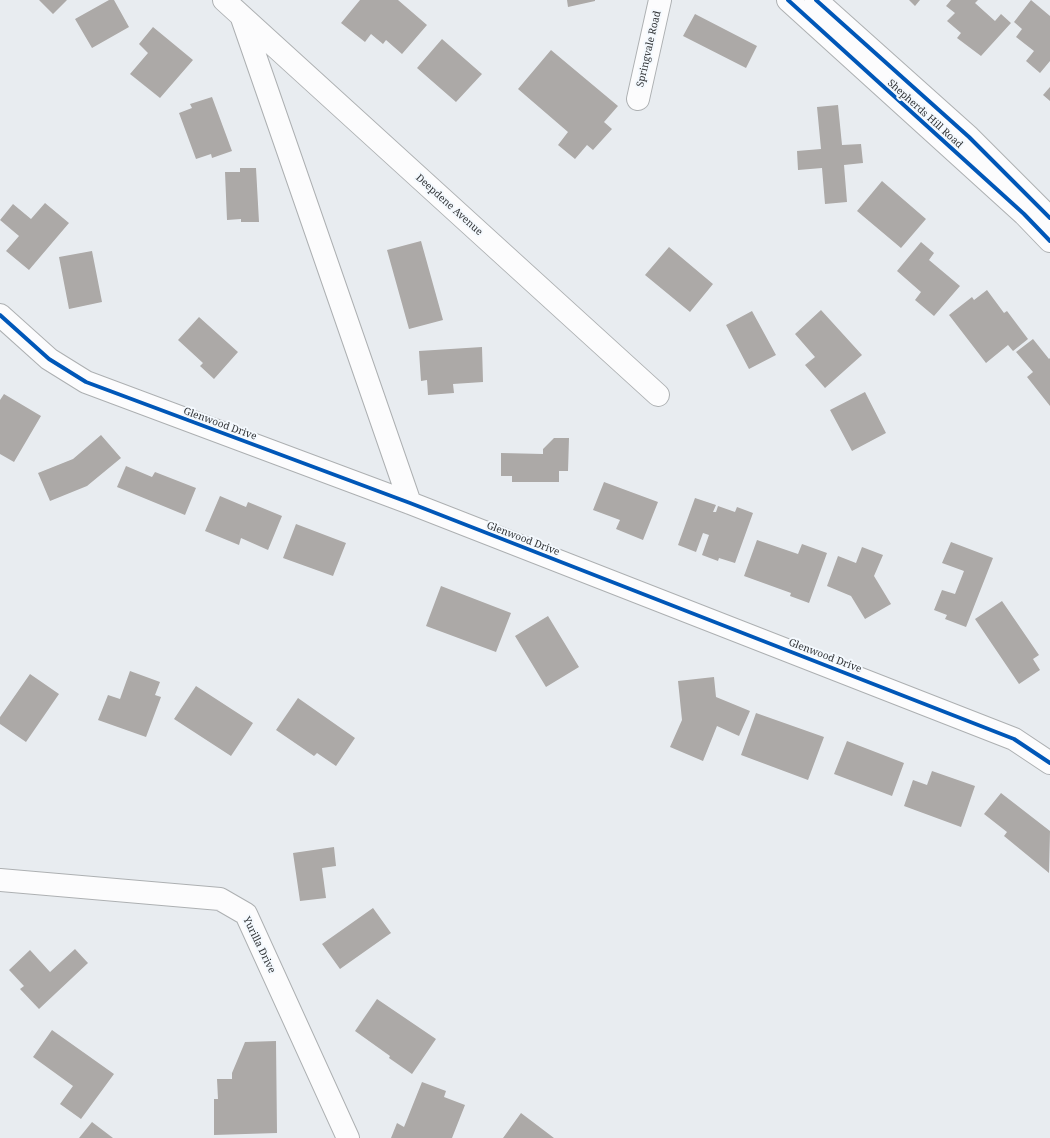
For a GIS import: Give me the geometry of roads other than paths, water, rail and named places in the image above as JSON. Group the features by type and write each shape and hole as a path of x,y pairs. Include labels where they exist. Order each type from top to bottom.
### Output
{"street":[{"name":"Deepdene Avenue","path":"224,0 658,395"},
{"name":"Springvale Road","path":"638,99 660,0"},
{"name":"Shepherds Hill Road","path":"788,0 1024,214 1050,241"},
{"name":"Shepherds Hill Road","path":"816,0 969,137 1050,218"},
{"name":"Deepdene Avenue","path":"241,15 410,503"},
{"name":"Glenwood Drive","path":"0,315 49,359 86,382 410,503 1014,739 1050,763"},
{"name":"Yurilla Drive","path":"0,880 220,899 246,914 348,1138"}]}
